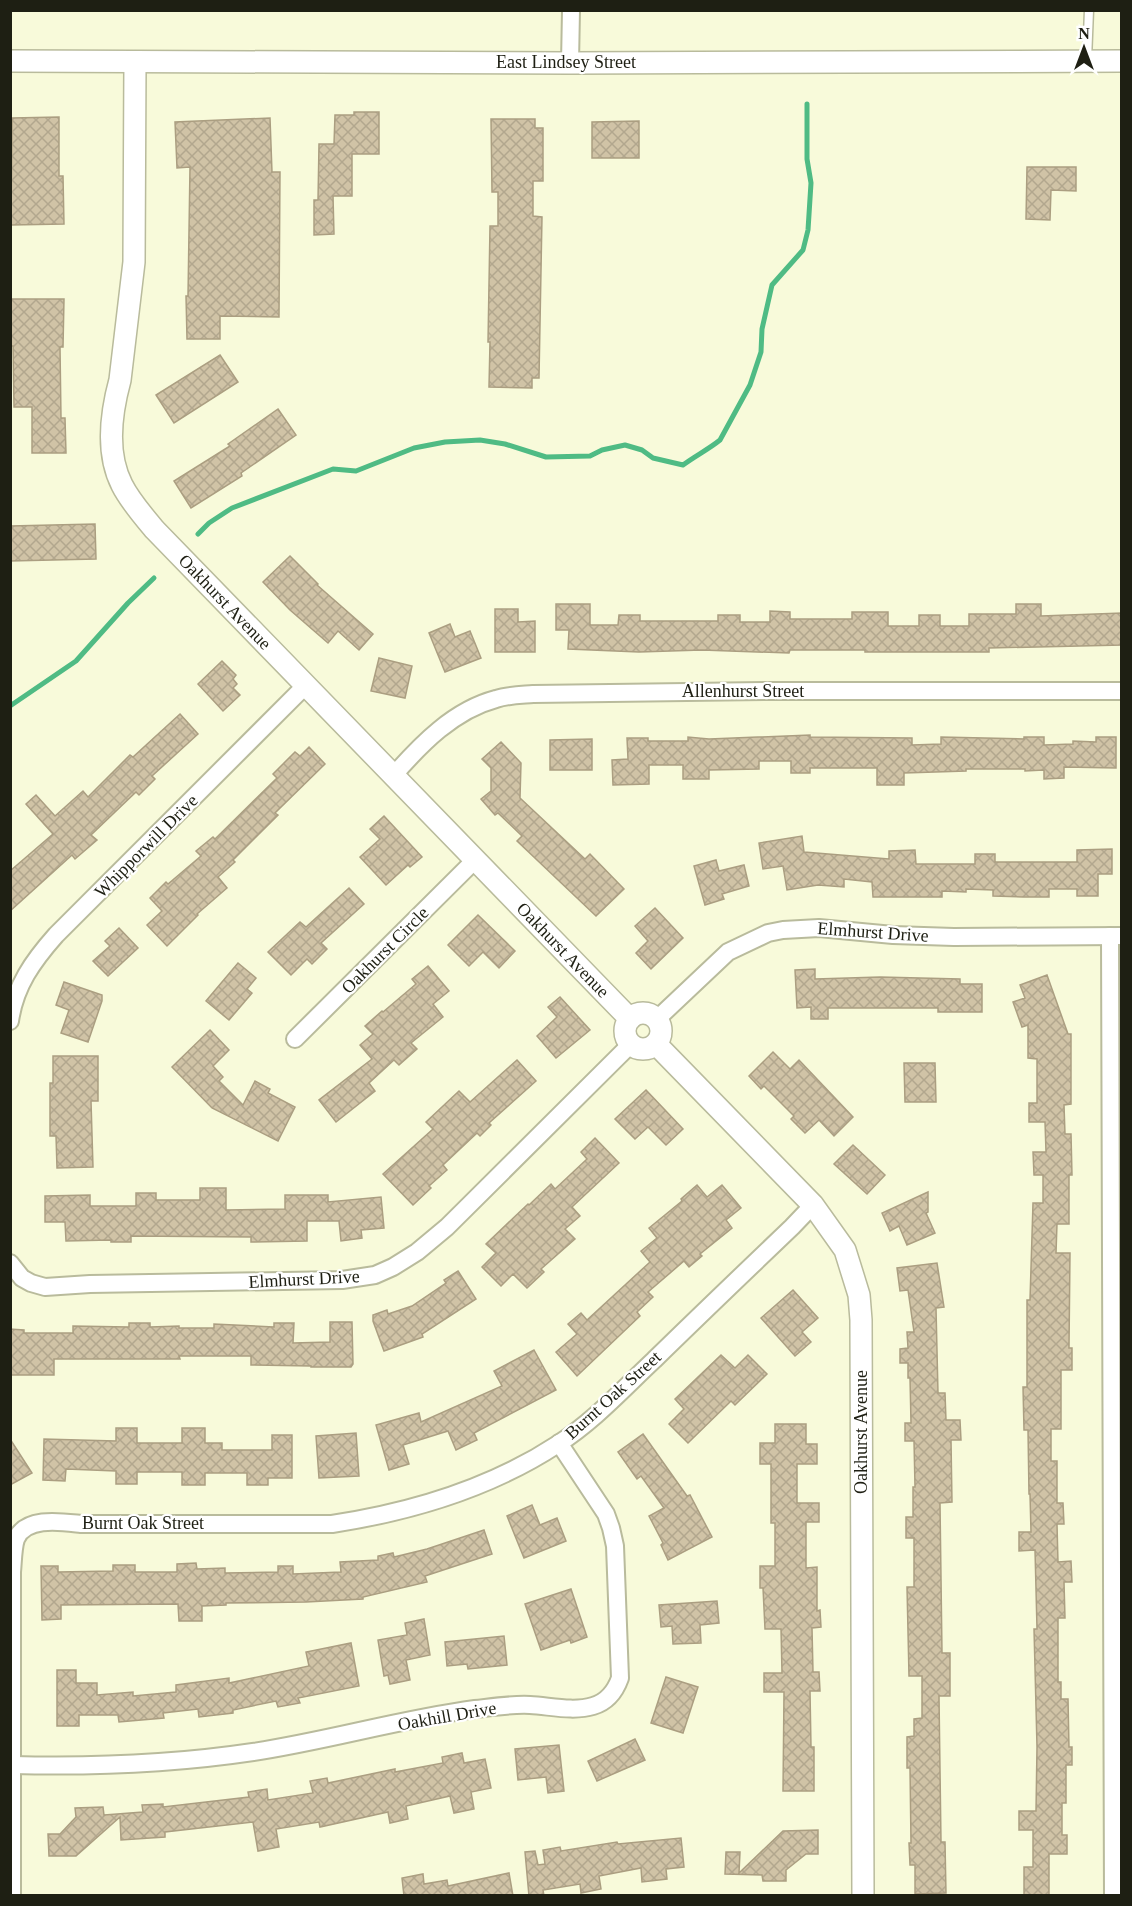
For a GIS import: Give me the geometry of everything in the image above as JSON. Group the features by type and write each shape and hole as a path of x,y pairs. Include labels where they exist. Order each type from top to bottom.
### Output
{"street":[{"path":"570,63 571,10"},
{"name":"East Lindsey Street","path":"10,61 570,63 1122,61"},
{"name":"Oakhurst Avenue","path":"135,62 134,262 112,443 113,458 122,487 155,530 188,565 630,1019"},
{"name":"Whipporwill Drive","path":"10,1021 22,980 32,963 56,935 306,685"},
{"name":"Allenhurst Street","path":"393,776 415,752 458,716 497,698 513,696 766,691 1122,691"},
{"name":"Oakhurst Circle","path":"295,1039 475,860"},
{"name":"Elmhurst Drive","path":"657,1019 728,952 768,933 783,930 819,928 933,937 1116,936"},
{"path":"1113,1896 1118,1867 1116,936"},
{"path":"644,1013 657,1019 662,1031 656,1044 643,1049 631,1044 625,1031 630,1019 637,1014 644,1013"},
{"name":"Elmhurst Drive","path":"10,1263 22,1278 45,1287 90,1284 299,1282 342,1280 375,1275 417,1252 447,1227 631,1044"},
{"name":"Oakhurst Avenue","path":"656,1044 813,1205 845,1250 859,1295 861,1320 863,1896"},
{"name":"Burnt Oak Street","path":"13,1765 12,1572 16,1539 24,1529 33,1525 55,1522 81,1524 332,1524 368,1518 436,1501 501,1475 559,1443 601,1410 813,1205"},
{"name":"Oakhill Drive","path":"13,1765 135,1765 198,1759 253,1752 475,1709 527,1705 580,1708 595,1706 606,1700 616,1689 620,1678 615,1546 606,1514 559,1443"},
{"path":"12,1896 13,1765"}],"lane":[{"path":"1087,61 1089,10"}],"building":[{"path":"354,112 379,112 379,154 352,154 352,196 333,196 334,234 314,235 314,200 318,200 319,144 334,144 335,115 354,115"},
{"path":"59,117 59,176 63,176 64,224 11,225 12,118"},
{"path":"270,118 272,172 280,172 279,317 220,316 220,339 187,339 190,167 177,168 175,122"},
{"path":"491,119 535,119 535,128 543,128 543,181 533,181 533,216 542,217 539,378 532,378 532,388 489,387 490,226 498,226 498,192 492,192"},
{"path":"639,121 639,158 592,158 592,122"},
{"path":"1027,167 1076,167 1076,191 1051,190 1050,220 1026,219"},
{"path":"10,299 64,299 63,347 60,347 61,418 65,418 66,453 32,453 32,407 14,407"},
{"path":"220,355 238,382 174,423 156,395"},
{"path":"278,409 296,435 241,473 242,476 191,508 174,481 230,446 228,444"},
{"path":"95,524 96,559 10,561 10,526"},
{"path":"290,556 317,585 373,634 359,650 338,631 328,643 290,610 263,582"},
{"path":"556,604 590,604 590,625 618,625 619,615 640,615 640,621 718,621 718,615 740,615 740,622 770,622 770,611 790,612 790,619 852,619 852,612 888,612 888,626 919,626 919,615 940,615 940,626 969,626 969,614 1016,614 1016,604 1041,604 1041,616 1122,613 1122,645 989,648 989,652 790,650 789,653 702,650 639,652 568,649 569,630 556,630"},
{"path":"495,609 518,609 518,622 535,621 535,652 495,652"},
{"path":"450,624 455,637 470,631 481,658 445,672 429,633"},
{"path":"379,658 412,666 405,698 371,691"},
{"path":"222,661 236,675 233,679 237,684 233,688 240,695 223,711 198,684"},
{"path":"180,714 198,734 152,776 155,779 139,795 136,792 91,835 97,840 75,859 72,855 10,911 10,871 53,834 26,804 36,795 55,816 83,791 88,797 130,755 133,757"},
{"path":"810,735 810,737 912,738 912,745 941,744 941,737 1024,739 1024,737 1044,737 1044,745 1073,744 1073,741 1096,742 1096,737 1116,737 1116,768 1064,767 1064,778 1044,779 1044,770 1025,771 1025,769 966,769 966,771 904,773 904,785 877,785 877,768 810,768 810,773 791,773 791,761 759,761 759,769 709,770 709,779 683,779 683,765 649,765 649,784 613,785 612,760 628,759 627,738 648,738 648,741 688,741 688,737 709,739"},
{"path":"592,739 592,770 550,770 550,740"},
{"path":"501,742 521,763 520,798 585,859 590,854 624,889 596,916 517,841 522,836 498,813 495,815 481,799 491,791 491,768 482,759"},
{"path":"309,747 325,764 275,813 278,815 218,877 227,888 197,914 167,946 147,925 162,911 150,898 166,882 168,884 201,856 196,851 213,837 215,839 277,778 273,774 295,752 300,756"},
{"path":"384,816 422,857 410,867 408,865 386,885 360,857 380,839 370,829"},
{"path":"802,836 804,852 889,859 889,851 915,850 916,864 975,864 975,854 995,854 995,862 1077,862 1077,850 1112,849 1112,874 1098,874 1098,896 1077,896 1077,889 1049,889 1049,897 1023,897 993,896 993,890 966,889 966,892 942,891 942,897 873,897 872,882 844,879 844,887 818,885 787,890 783,866 763,869 759,843"},
{"path":"716,860 719,871 744,865 749,886 722,894 724,899 705,905 694,866"},
{"path":"349,888 364,904 321,943 327,949 312,964 307,959 291,975 268,952 300,922 306,927"},
{"path":"655,908 683,938 651,969 636,953 648,941 635,926"},
{"path":"478,915 515,951 499,968 483,952 469,966 448,945"},
{"path":"119,928 138,948 108,976 93,961 110,946 105,941"},
{"path":"238,963 256,978 247,989 252,993 229,1020 206,1001"},
{"path":"428,966 449,991 433,1004 443,1017 411,1043 417,1049 399,1065 394,1060 369,1083 375,1091 336,1122 319,1100 372,1059 360,1045 373,1034 365,1026 416,984 412,979"},
{"path":"815,969 815,979 880,977 960,979 960,984 982,984 982,1012 938,1012 938,1008 828,1008 828,1019 811,1019 811,1007 797,1008 795,970"},
{"path":"1047,975 1068,1034 1071,1034 1071,1104 1064,1105 1065,1134 1071,1134 1072,1175 1069,1175 1069,1224 1057,1224 1056,1253 1070,1253 1069,1348 1072,1348 1072,1370 1061,1370 1061,1429 1051,1429 1051,1461 1057,1461 1057,1503 1063,1503 1064,1524 1057,1524 1058,1562 1071,1561 1072,1582 1064,1582 1065,1618 1058,1618 1058,1682 1061,1682 1061,1699 1068,1699 1069,1747 1072,1747 1072,1765 1066,1765 1066,1803 1062,1803 1062,1835 1067,1835 1067,1854 1049,1854 1049,1896 1024,1896 1024,1867 1033,1867 1033,1830 1019,1830 1019,1811 1036,1811 1034,1629 1037,1629 1035,1550 1019,1551 1019,1532 1031,1532 1028,1430 1024,1430 1023,1387 1027,1387 1027,1300 1030,1300 1033,1203 1043,1203 1043,1175 1034,1175 1033,1152 1046,1152 1045,1122 1029,1122 1029,1103 1037,1103 1037,1059 1028,1058 1028,1025 1022,1027 1013,1002 1025,998 1020,985"},
{"path":"64,982 102,995 88,1042 61,1033 69,1010 56,1005"},
{"path":"560,997 590,1030 556,1058 537,1036 557,1017 548,1007"},
{"path":"210,1030 229,1050 213,1066 223,1077 219,1081 243,1105 255,1081 270,1089 268,1093 295,1107 278,1141 212,1108 172,1067"},
{"path":"773,1052 790,1069 799,1060 853,1117 834,1136 819,1120 805,1133 791,1119 794,1116 764,1086 761,1089 749,1076"},
{"path":"53,1056 98,1056 98,1101 91,1101 93,1167 57,1168 56,1136 50,1136 50,1083 53,1083"},
{"path":"517,1060 536,1081 489,1123 491,1125 480,1136 477,1133 443,1165 447,1170 413,1205 383,1174 433,1129 426,1122 459,1091 470,1102"},
{"path":"904,1063 935,1063 936,1102 905,1102"},
{"path":"646,1090 683,1129 666,1145 648,1127 635,1139 615,1119"},
{"path":"595,1138 619,1163 572,1207 580,1216 565,1229 575,1239 541,1269 544,1272 527,1288 513,1274 501,1286 482,1267 496,1253 486,1244 551,1184 555,1189 587,1159 581,1152"},
{"path":"853,1145 885,1175 867,1194 834,1164"},
{"path":"697,1185 707,1197 722,1185 741,1208 726,1220 732,1228 700,1254 702,1256 689,1267 684,1261 648,1292 653,1297 637,1312 640,1316 577,1376 556,1352 577,1334 568,1324 581,1313 587,1320 650,1262 641,1251 657,1238 649,1228 682,1201 681,1199"},
{"path":"200,1188 226,1188 226,1210 285,1209 285,1195 328,1195 328,1202 381,1197 384,1228 361,1230 362,1238 341,1241 339,1221 307,1221 307,1241 251,1242 251,1237 131,1236 131,1242 111,1242 111,1240 66,1241 65,1222 45,1222 45,1196 90,1195 90,1206 136,1206 136,1193 156,1193 156,1200 200,1200"},
{"path":"928,1192 928,1212 926,1213 935,1233 907,1245 899,1226 890,1231 882,1213"},
{"path":"937,1263 944,1307 936,1308 938,1393 945,1393 946,1420 960,1420 961,1440 951,1440 952,1502 940,1503 942,1653 950,1653 950,1696 939,1696 941,1842 945,1842 946,1893 915,1894 915,1865 910,1865 910,1768 907,1768 907,1737 914,1736 914,1719 922,1718 922,1676 909,1676 907,1587 914,1587 914,1538 906,1538 906,1517 913,1517 914,1441 905,1441 905,1423 911,1423 910,1378 908,1378 908,1363 900,1363 900,1349 908,1348 907,1332 914,1332 908,1290 900,1291 897,1268"},
{"path":"458,1271 476,1299 422,1334 423,1337 384,1351 373,1315 387,1310 388,1314 412,1306 446,1283 444,1280"},
{"path":"793,1290 818,1318 802,1332 811,1342 795,1356 761,1318"},
{"path":"330,1322 352,1322 353,1364 351,1367 251,1365 251,1356 179,1356 180,1359 54,1359 54,1375 10,1375 10,1329 24,1330 24,1333 73,1333 73,1326 129,1327 129,1323 150,1323 150,1327 214,1328 214,1324 274,1327 274,1323 294,1323 293,1343 330,1342"},
{"path":"534,1350 556,1390 474,1433 477,1440 456,1450 448,1431 403,1445 409,1464 389,1470 376,1425 419,1413 421,1422 502,1386 494,1371"},
{"path":"721,1355 735,1368 748,1355 767,1374 735,1405 731,1401 688,1443 669,1424 684,1409 675,1399"},
{"path":"775,1424 806,1424 806,1444 817,1444 817,1464 797,1464 797,1503 819,1503 819,1522 806,1522 806,1568 817,1567 817,1611 820,1610 821,1627 812,1628 813,1672 819,1672 820,1691 810,1691 814,1791 783,1791 784,1692 764,1692 764,1673 782,1673 781,1629 765,1629 763,1588 760,1588 760,1566 775,1566 775,1523 771,1523 771,1464 760,1464 760,1443 775,1443"},
{"path":"116,1428 137,1428 137,1443 182,1443 182,1428 205,1428 205,1443 222,1443 222,1450 272,1450 272,1435 292,1435 292,1478 268,1478 268,1485 247,1485 247,1473 205,1473 205,1485 182,1485 182,1472 137,1472 137,1484 116,1484 116,1471 66,1469 65,1481 43,1480 44,1439 116,1441"},
{"path":"356,1433 359,1476 319,1478 316,1436"},
{"path":"643,1434 687,1496 690,1495 712,1537 668,1560 661,1545 663,1543 649,1516 664,1508 641,1476 637,1479 618,1452"},
{"path":"10,1439 32,1473 10,1485"},
{"path":"532,1505 540,1525 557,1518 566,1541 524,1558 507,1516"},
{"path":"484,1530 492,1554 425,1576 427,1582 363,1597 363,1599 226,1603 226,1605 202,1606 202,1621 179,1621 178,1604 61,1605 61,1619 42,1620 41,1566 58,1566 58,1572 113,1571 113,1565 135,1565 135,1572 177,1572 177,1564 196,1563 197,1569 225,1568 225,1573 278,1572 278,1566 293,1566 293,1574 341,1572 340,1562 378,1560 378,1556 393,1553 394,1557 427,1549"},
{"path":"571,1589 587,1637 541,1650 525,1604"},
{"path":"717,1601 719,1623 700,1625 701,1643 673,1644 672,1626 661,1627 659,1605"},
{"path":"424,1619 430,1655 406,1660 410,1680 390,1684 388,1675 384,1676 378,1640 407,1635 405,1623"},
{"path":"504,1636 507,1665 468,1669 467,1664 447,1666 445,1642"},
{"path":"351,1643 359,1686 298,1698 300,1703 278,1707 276,1701 233,1710 233,1713 199,1717 198,1709 163,1713 164,1718 119,1722 118,1715 79,1715 79,1726 57,1726 57,1670 76,1670 76,1683 97,1683 97,1695 133,1692 133,1696 176,1692 176,1685 229,1678 229,1683 309,1666 306,1652"},
{"path":"666,1677 698,1687 683,1733 651,1723"},
{"path":"635,1739 645,1760 597,1781 588,1761"},
{"path":"559,1745 564,1791 548,1793 546,1777 518,1780 515,1749"},
{"path":"462,1753 464,1763 485,1759 491,1788 471,1792 474,1809 454,1813 450,1796 406,1806 408,1819 390,1823 388,1812 320,1827 319,1822 276,1829 279,1847 258,1851 253,1822 165,1832 165,1837 121,1840 120,1817 76,1856 49,1856 48,1834 60,1834 76,1817 75,1808 103,1807 104,1815 143,1812 142,1805 163,1804 163,1807 249,1797 248,1792 267,1789 268,1800 313,1793 310,1781 327,1778 328,1783 395,1769 395,1772 443,1763 442,1757"},
{"path":"818,1830 818,1854 806,1854 786,1870 786,1881 763,1881 762,1875 725,1874 726,1852 740,1852 739,1873 783,1831"},
{"path":"681,1838 684,1867 666,1869 667,1879 642,1882 641,1868 599,1876 601,1889 581,1893 580,1884 543,1890 544,1896 529,1896 525,1852 535,1851 538,1865 545,1864 543,1850 560,1847 561,1851 617,1842 618,1844"},
{"path":"509,1873 513,1896 404,1896 402,1878 423,1874 424,1884 447,1880 448,1886"}],"waterway":[{"path":"198,534 209,523 232,508 333,469 356,471 414,448 445,442 480,440 505,444 546,457 590,456 602,450 625,445 642,450 653,458 683,465 716,443 720,440 750,385 761,352 762,329 772,285 803,250 808,230 811,183 807,159 807,104"},
{"path":"10,706 76,661 128,603 154,578"}]}
